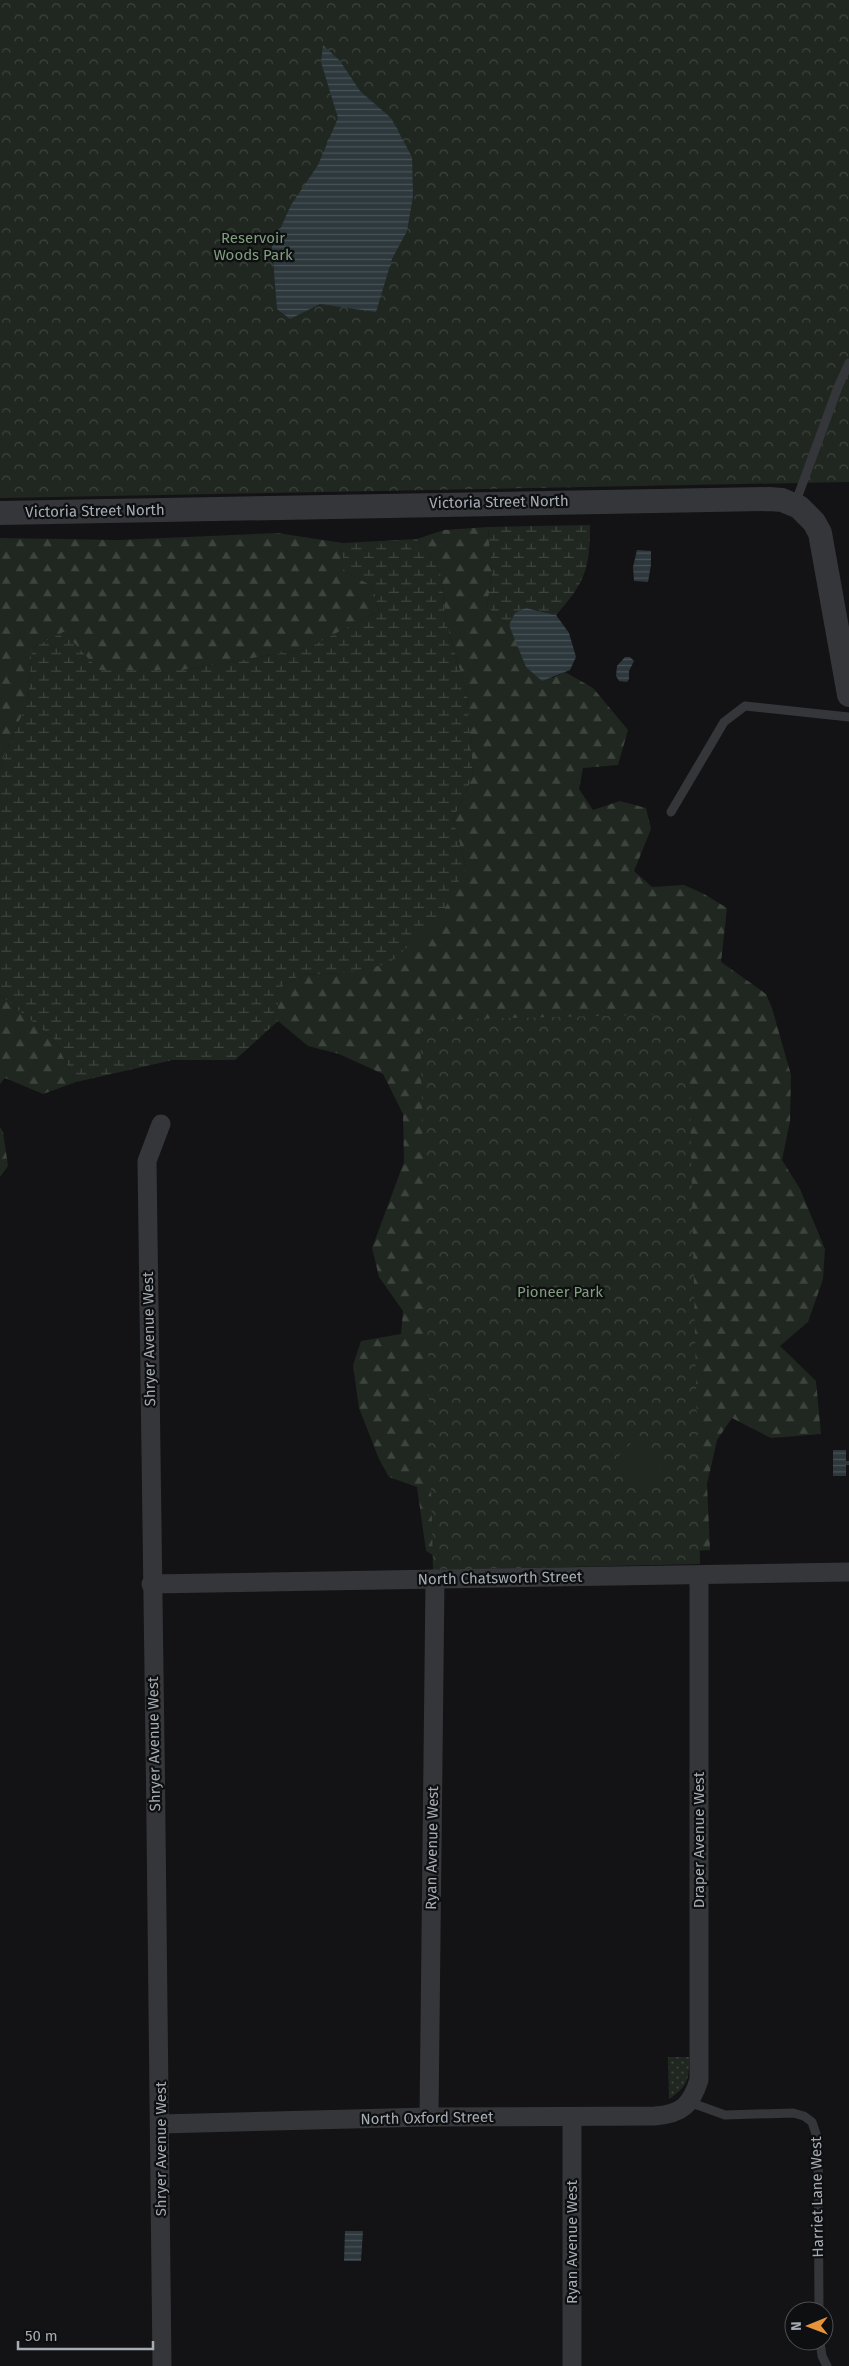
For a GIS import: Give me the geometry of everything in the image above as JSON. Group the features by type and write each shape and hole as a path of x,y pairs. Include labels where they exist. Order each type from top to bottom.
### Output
{"street":[{"name":"Victoria Street North","path":"0,512 660,499 769,498 795,504"},
{"path":"795,504 810,517 820,533 849,695"},
{"name":"Shryer Avenue West","path":"161,1124 147,1161 161,2124 162,2366"},
{"name":"North Chatsworth Street","path":"152,1584 849,1572"},
{"name":"Draper Avenue West","path":"689,2102 699,2080 699,1575"},
{"name":"Ryan Avenue West","path":"429,2117 435,1578"},
{"name":"North Oxford Street","path":"161,2124 429,2117 670,2115 682,2109 689,2102"},
{"name":"Ryan Avenue West","path":"572,2117 572,2366"}],"lane":[{"path":"795,504 838,387 849,363"},
{"path":"671,812 724,722 745,706 849,717"},
{"name":"Harriet Lane West","path":"689,2102 725,2114 793,2113 804,2116 812,2122 818,2140 819,2301"},
{"path":"821,2351 827,2366"}],"green space":[{"name":"Reservoir Woods Park","path":"0,0 849,0 849,482 0,498"},
{"path":"590,525 589,553 584,574 574,594 556,615 528,609 523,610 514,617 509,625 487,607 492,573 488,527"},
{"path":"488,527 492,573 487,607 509,625 517,642 552,678 565,672 593,688 628,730 618,765 583,768 579,789 593,810 620,801 646,808 651,829 634,871 652,887 684,885 727,908 721,962 766,994 772,1008 791,1075 790,1121 782,1160 800,1189 825,1249 823,1279 808,1322 780,1346 816,1381 821,1434 771,1438 732,1418 717,1440 707,1484 710,1550 447,1563 426,1551 417,1487 389,1477 379,1459 359,1408 353,1365 361,1341 401,1334 403,1311 379,1277 372,1248 404,1162 403,1114 383,1074 339,1054 308,1046 278,1021 278,989 300,975 343,973 466,867 453,819 473,776 467,695 446,622 441,576 434,560 417,539 444,530"},
{"path":"277,533 343,543 343,571 373,586 379,611 306,649 183,670 98,670 64,632 32,648 28,701 0,766 0,538 119,540"},
{"path":"417,539 434,560 441,576 446,622 467,695 473,776 453,819 466,867 439,920 388,964 343,973 300,975 278,989 278,1021 235,1060 173,1060 76,1082 54,1039 0,995 0,766 28,701 32,648 64,632 99,670 183,670 306,649 379,611 373,586 343,571 343,543"},
{"path":"0,995 54,1039 76,1082 43,1094 5,1078 0,1084"},
{"name":"Pioneer Park","path":"688,1014 700,1564 433,1570 420,1020"},
{"path":"0,1127 3,1132 8,1166 0,1177"},
{"path":"639,1435 667,1463 641,1489 613,1462"},
{"path":"668,2057 689,2057 689,2071 686,2082 669,2099"}],"shaded area":[{"path":"323,45 340,61 360,91 391,118 412,157 413,196 407,231 392,259 376,312 320,304 290,319 277,309 272,247 291,205 318,165 338,118 321,62"},
{"path":"637,550 651,551 648,582 634,581 633,567"},
{"path":"526,608 556,615 569,633 576,657 570,670 542,681 526,667 509,625 515,613"},
{"path":"625,657 630,657 634,661 629,671 627,682 619,681 616,676 617,666"},
{"path":"833,1450 846,1450 846,1461 849,1461 849,1465 846,1465 846,1476 833,1476"},
{"path":"345,2231 363,2231 361,2261 344,2261"}]}
